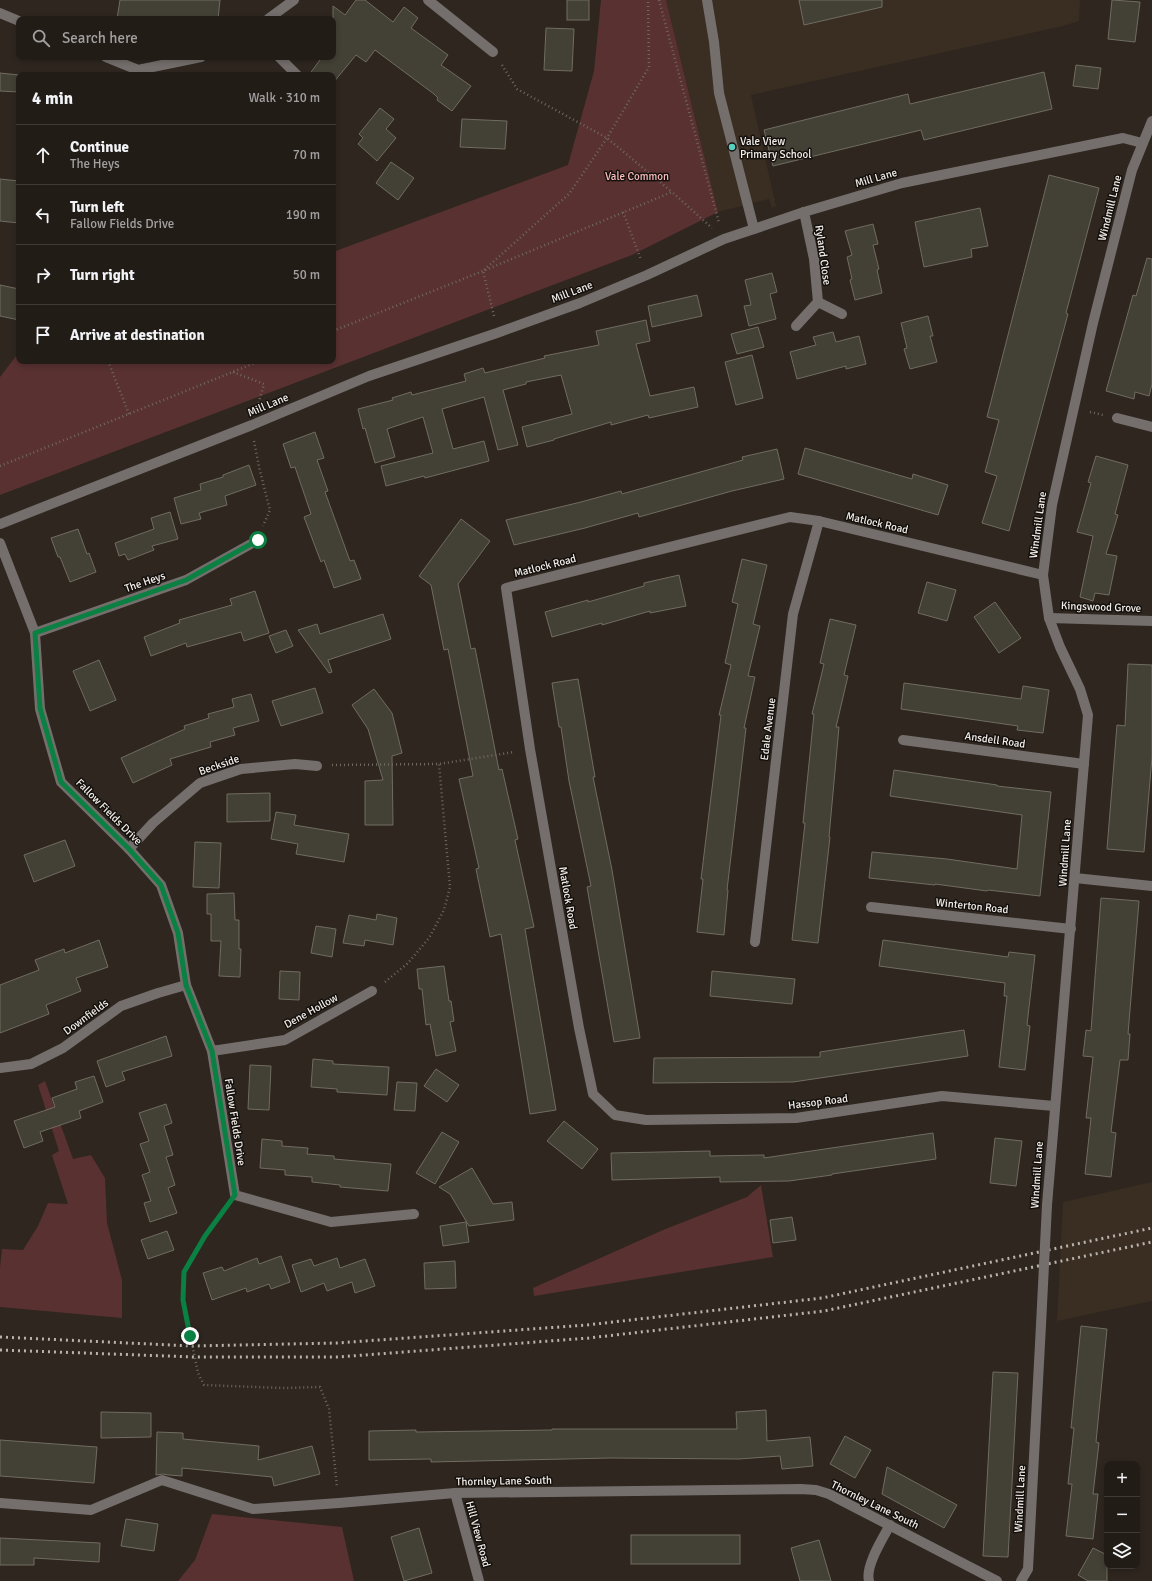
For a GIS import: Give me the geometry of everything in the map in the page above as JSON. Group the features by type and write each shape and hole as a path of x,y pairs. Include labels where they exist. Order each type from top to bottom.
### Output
{"street":[{"path":"428,0 493,52"},
{"path":"707,0 720,93 754,229"},
{"path":"272,16 292,1"},
{"path":"0,13 16,20"},
{"path":"112,60 136,72"},
{"path":"142,72 189,60"},
{"path":"282,60 294,72"},
{"path":"1142,143 1152,121"},
{"name":"Mill Lane","path":"0,524 252,425 369,376 580,303 647,275 724,239 804,212 902,183 1123,138 1142,143"},
{"name":"Windmill Lane","path":"1021,1581 1028,1568 1047,1205 1054,1106 1071,929 1088,715 1080,689 1060,648 1049,618 1043,575 1052,505 1099,300 1132,170 1142,143"},
{"name":"Ryland Close","path":"796,326 818,302 814,260 804,212"},
{"name":"Ryland Close","path":"818,302 842,314"},
{"path":"1117,418 1152,427"},
{"name":"Matlock Road","path":"593,1094 578,1028 530,749 506,588 790,517 819,522 1043,575"},
{"name":"Edale Avenue","path":"755,942 793,614 819,522"},
{"name":"The Heys","path":"35,633 186,580 258,540"},
{"name":"Fallow Fields Drive","path":"0,544 35,633 40,708 61,782 129,849 161,885 178,933 186,985 212,1051 235,1195"},
{"name":"Kingswood Grove","path":"1049,618 1152,621"},
{"name":"Ansdell Road","path":"903,740 1084,764"},
{"name":"Beckside","path":"129,849 153,823 200,782 241,769 295,764 317,766"},
{"path":"1075,878 1152,886"},
{"name":"Winterton Road","path":"871,907 1071,929"},
{"name":"Downfields","path":"0,1068 31,1064 63,1048 121,1006 186,985"},
{"name":"Dene Hollow","path":"212,1051 285,1040 372,991"},
{"name":"Hassop Road","path":"593,1094 615,1115 646,1120 796,1118 942,1096 1054,1106"},
{"path":"235,1195 331,1222 414,1214"},
{"name":"Thornley Lane South","path":"0,1503 91,1510 162,1480 253,1508 339,1503 455,1493 816,1490 830,1494 997,1581"},
{"name":"Hill View Road","path":"455,1493 479,1581"},
{"path":"869,1581 868,1578 874,1557 890,1525"}],"path":[{"path":"483,271 569,194 608,138 649,67 648,0"},
{"path":"659,0 724,239"},
{"path":"493,52 517,89 608,138 672,192 724,239"},
{"path":"336,330 483,271 672,192"},
{"path":"623,212 647,275"},
{"path":"483,271 498,332"},
{"path":"109,364 128,414"},
{"path":"0,466 253,364"},
{"path":"233,372 264,384 252,425 259,467 270,510 258,540"},
{"path":"1075,408 1117,418"},
{"path":"317,766 439,764 530,749"},
{"path":"372,991 390,979 408,963 429,938 444,910 450,887 439,764"},
{"path":"235,1195 205,1236 184,1272 183,1300 198,1373 204,1384 283,1388 320,1387 329,1409 339,1503"}],"shaded area":[{"name":"Vale View Primary School","path":"666,0 1080,0 1079,21 1063,26 751,95 776,206 772,208 769,199 718,212"},
{"path":"1152,1182 1152,1301 1057,1321 1063,1202"}],"green space":[{"name":"Vale Common","path":"601,0 666,0 718,212 632,255 0,495 0,377 16,356 16,364 336,364 336,251 568,165 594,71"},
{"path":"45,1081 73,1159 91,1155 105,1178 107,1223 122,1280 122,1318 0,1307 0,1268 2,1249 23,1250 38,1226 48,1203 68,1204 52,1155 59,1151 38,1085"},
{"path":"761,1185 773,1257 534,1296 533,1288 663,1230 747,1197"},
{"path":"212,1514 342,1527 354,1581 178,1581 195,1560"}],"building":[{"path":"120,0 220,0 218,16 117,16"},
{"path":"356,0 365,0 393,22 404,7 418,18 411,28 448,55 441,65 471,86 452,111 437,100 438,98 434,94 375,50 366,62 356,55 336,79 336,72 311,72 320,60 336,60 336,16 333,16 333,6 345,15"},
{"path":"567,0 589,0 589,20 567,20"},
{"path":"799,0 882,0 882,7 804,25"},
{"path":"1112,0 1140,2 1135,42 1108,39"},
{"path":"546,28 574,29 572,71 544,70"},
{"path":"1076,65 1101,68 1098,89 1073,86"},
{"path":"1044,72 1052,109 924,140 921,130 773,166 764,130 908,94 910,104"},
{"path":"0,73 16,75 16,92 0,91"},
{"path":"380,108 394,119 386,129 396,138 377,161 358,144 363,138 359,134"},
{"path":"462,119 507,121 505,149 460,147"},
{"path":"391,162 414,178 398,200 376,183"},
{"path":"1049,175 1099,188 1066,313 1068,314 1009,531 982,523 997,476 985,472 999,420 987,417"},
{"path":"0,179 16,181 16,223 0,221"},
{"path":"980,208 988,246 971,249 972,257 924,267 915,222"},
{"path":"873,224 878,244 873,245 879,269 877,270 882,293 855,300 850,280 852,279 847,257 852,255 845,231"},
{"path":"1147,258 1152,259 1152,384 1149,396 1135,392 1134,399 1106,391 1133,295 1136,296"},
{"path":"772,273 777,292 770,294 776,319 749,326 744,306 751,305 745,280"},
{"path":"0,285 16,288 16,319 0,316"},
{"path":"697,295 702,316 652,327 648,306"},
{"path":"928,316 933,336 930,336 937,362 910,369 904,349 907,348 901,323"},
{"path":"646,320 650,341 636,344 650,396 694,387 698,407 649,418 648,415 611,425 611,422 527,447 522,427 572,414 561,375 526,382 526,384 503,390 518,445 498,450 484,397 442,409 453,449 484,441 489,461 425,478 424,476 386,486 381,466 433,453 423,417 387,429 395,457 375,463 365,428 363,429 358,409 393,400 392,398 411,392 412,395 466,381 464,374 483,368 485,373 545,358 544,356 599,345 596,331"},
{"path":"758,327 764,347 737,354 731,334"},
{"path":"833,332 836,342 859,336 866,364 846,369 846,366 797,379 790,352 816,345 813,337"},
{"path":"752,355 763,398 736,405 725,362"},
{"path":"315,432 324,458 317,460 328,491 325,492 350,561 354,560 361,579 334,588 324,560 321,562 304,517 311,514 295,467 291,468 283,444"},
{"path":"805,448 912,479 913,474 948,485 938,515 798,474"},
{"path":"777,449 784,479 732,491 639,517 638,513 585,528 514,545 506,520 621,491 622,494 743,460 742,457"},
{"path":"1096,456 1128,465 1115,514 1118,515 1106,554 1117,556 1109,595 1095,593 1093,601 1080,597 1093,536 1077,532 1091,483 1088,482"},
{"path":"249,465 256,485 225,496 227,505 199,513 201,519 181,524 174,498 201,490 200,484 223,477 223,475"},
{"path":"170,512 178,539 152,546 154,550 128,560 125,554 119,556 115,543 154,529 151,518"},
{"path":"461,519 490,541 458,584 471,649 475,648 499,770 502,769 518,839 515,840 534,927 525,929 556,1110 530,1114 501,934 490,937 476,869 479,868 459,779 473,776 448,649 444,650 431,585 419,576"},
{"path":"78,529 87,554 89,553 96,572 70,582 51,538"},
{"path":"742,559 767,565 753,624 760,626 748,676 755,677 744,728 746,728 727,890 724,935 697,932 703,879 701,879 721,715 719,715 731,665 725,663 738,604 732,602"},
{"path":"679,575 686,606 650,613 650,611 602,625 602,623 552,637 545,612 588,600 588,602 644,586 644,583"},
{"path":"927,582 956,590 947,621 918,613"},
{"path":"255,591 269,633 244,641 241,632 187,647 186,643 151,656 144,637 180,623 179,620 232,605 230,599"},
{"path":"995,602 1021,638 999,653 974,617"},
{"path":"383,614 391,639 328,660 332,672 329,673 298,630 317,624 320,634"},
{"path":"830,619 856,625 844,675 848,676 836,727 839,727 830,837 818,943 792,940 805,823 803,823 814,714 812,714 824,664 820,663"},
{"path":"286,630 293,646 276,653 269,636"},
{"path":"99,660 116,700 90,711 73,671"},
{"path":"1128,664 1152,665 1152,757 1144,852 1107,849 1117,725 1125,726"},
{"path":"578,679 595,777 593,777 612,870 640,1038 614,1042 587,887 591,886 569,781 561,727 559,727 552,683"},
{"path":"904,683 1021,699 1023,686 1049,690 1043,733 1017,730 1018,726 901,709"},
{"path":"315,688 323,713 281,726 272,701"},
{"path":"374,689 392,713 402,753 392,756 393,825 365,825 365,781 383,780 368,729 352,705"},
{"path":"251,694 259,721 233,728 235,735 210,742 211,747 170,759 172,765 133,783 121,758 185,729 184,726 209,718 208,714 234,707 232,699"},
{"path":"894,770 997,786 1051,792 1040,896 869,878 872,852 947,859 1017,869 1022,815 890,796"},
{"path":"270,793 270,821 227,822 227,794"},
{"path":"276,812 296,815 294,825 349,834 344,862 296,854 298,844 271,839"},
{"path":"65,840 75,866 34,882 24,855"},
{"path":"195,842 221,843 219,888 193,887"},
{"path":"234,893 235,920 239,920 239,949 241,949 240,977 219,976 221,941 211,941 211,914 207,914 207,894"},
{"path":"1101,898 1139,901 1128,1034 1130,1034 1128,1060 1120,1060 1111,1132 1116,1133 1111,1177 1085,1174 1091,1118 1086,1118 1093,1057 1083,1056 1086,1030 1091,1031"},
{"path":"377,914 397,918 393,945 365,940 364,946 343,943 349,915 376,920"},
{"path":"316,926 336,929 332,957 311,953"},
{"path":"99,940 108,967 76,978 81,991 46,1005 49,1014 0,1033 0,985 39,970 35,960 64,949 65,953"},
{"path":"883,940 1008,957 1009,952 1035,955 1027,1025 1030,1026 1025,1070 999,1067 1007,996 1004,996 1005,983 879,966"},
{"path":"444,966 449,1001 451,1001 454,1021 450,1022 456,1051 436,1056 430,1024 426,1025 422,989 419,989 417,969"},
{"path":"280,971 300,972 299,1000 279,999"},
{"path":"712,971 795,979 792,1004 710,996"},
{"path":"964,1030 968,1056 793,1082 653,1083 654,1058 820,1057 820,1052"},
{"path":"166,1036 172,1056 122,1072 125,1080 106,1087 97,1061"},
{"path":"313,1059 333,1061 333,1064 389,1067 387,1095 337,1092 337,1089 311,1087"},
{"path":"250,1065 271,1066 269,1110 248,1109"},
{"path":"436,1069 459,1085 447,1102 424,1086"},
{"path":"94,1076 103,1102 79,1111 81,1118 40,1132 43,1141 24,1148 14,1121 55,1107 52,1098 77,1089 75,1082"},
{"path":"397,1082 417,1083 415,1111 394,1110"},
{"path":"166,1104 172,1123 164,1126 173,1155 166,1157 175,1185 168,1188 177,1213 150,1222 144,1203 151,1201 142,1175 150,1172 140,1144 149,1141 139,1113"},
{"path":"564,1121 598,1149 582,1169 547,1141"},
{"path":"442,1132 459,1142 435,1184 416,1173"},
{"path":"933,1133 936,1159 832,1175 789,1181 720,1182 720,1177 612,1180 611,1153 710,1151 710,1156 764,1155 764,1158"},
{"path":"995,1138 1022,1141 1016,1186 990,1183"},
{"path":"262,1139 282,1141 282,1146 308,1148 307,1154 334,1156 334,1159 391,1164 388,1191 340,1187 340,1185 312,1182 312,1177 285,1175 285,1170 260,1168"},
{"path":"472,1168 493,1204 512,1202 514,1220 469,1226 450,1194 439,1187"},
{"path":"792,1217 796,1240 773,1243 770,1220"},
{"path":"466,1222 469,1242 443,1246 440,1226"},
{"path":"167,1231 174,1250 148,1259 141,1240"},
{"path":"281,1256 290,1282 271,1289 269,1284 247,1292 246,1288 212,1300 203,1273 222,1267 224,1271 257,1258 259,1264"},
{"path":"337,1258 340,1268 365,1259 375,1286 355,1293 352,1282 327,1291 324,1283 301,1292 292,1265 311,1259 314,1266"},
{"path":"455,1261 456,1288 425,1289 424,1263"},
{"path":"1081,1326 1107,1329 1096,1442 1099,1443 1093,1494 1098,1494 1093,1539 1066,1536 1072,1484 1068,1484 1074,1428 1071,1428"},
{"path":"993,1372 1018,1373 1008,1557 983,1556"},
{"path":"766,1410 767,1441 810,1437 813,1466 782,1469 780,1456 739,1459 611,1458 431,1462 431,1459 369,1460 369,1431 416,1430 416,1432 552,1429 737,1429 736,1412"},
{"path":"101,1412 151,1413 151,1437 101,1438"},
{"path":"157,1432 183,1433 183,1439 259,1446 258,1460 312,1446 320,1474 274,1486 272,1477 182,1468 182,1476 163,1474 156,1475"},
{"path":"845,1436 871,1450 855,1478 830,1464"},
{"path":"0,1440 97,1447 94,1483 0,1476"},
{"path":"887,1467 957,1505 944,1528 882,1494"},
{"path":"126,1519 158,1524 154,1551 121,1546"},
{"path":"419,1528 432,1573 404,1581 391,1537"},
{"path":"631,1535 740,1535 740,1564 631,1564"},
{"path":"0,1538 100,1543 99,1562 34,1558 34,1565 0,1565"},
{"path":"819,1540 831,1581 800,1581 791,1548"},
{"path":"1093,1548 1104,1554 1104,1569 1107,1569 1107,1581 1088,1581 1078,1575"}],"railway":[{"path":"0,1337 192,1346 337,1343 587,1325 822,1298 1152,1228"},
{"path":"0,1350 195,1357 338,1357 589,1338 824,1311 1152,1242"}],"place":[{"name":"Vale View Primary School","path":"732,147"}],"route":[{"path":"190,1336 183,1300 184,1272 205,1236 235,1195 212,1051 186,985 178,933 161,885 129,849 61,782 40,708 35,633 186,580 258,540"}]}
